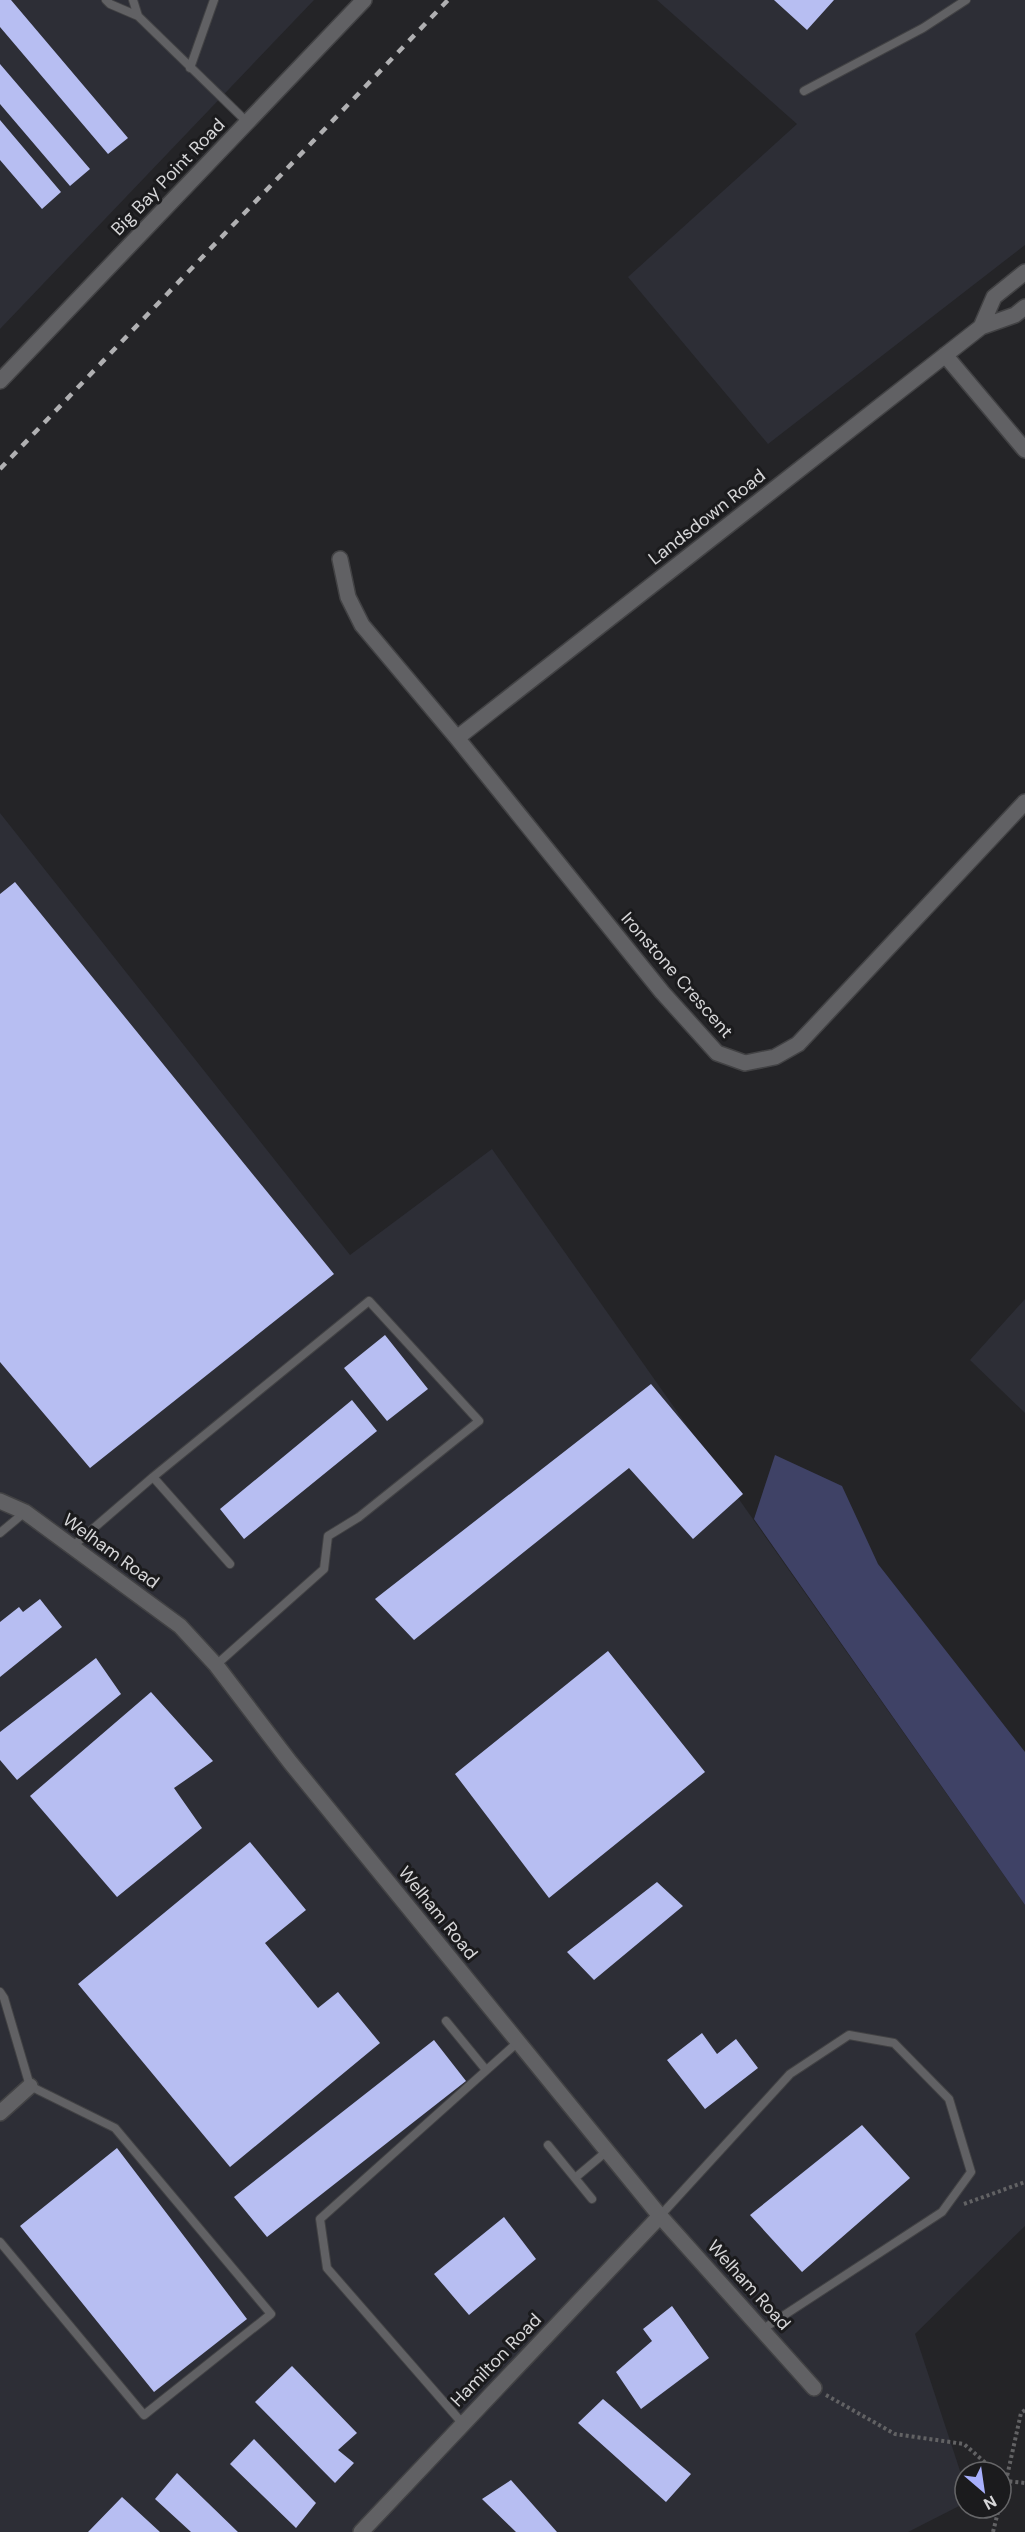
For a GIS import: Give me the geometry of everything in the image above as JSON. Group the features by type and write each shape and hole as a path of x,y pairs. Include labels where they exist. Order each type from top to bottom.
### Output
{"street":[{"name":"Big Bay Point Road","path":"0,381 364,0"},
{"name":"Landsdown Road","path":"981,327 994,297 1025,272"},
{"name":"Landsdown Road","path":"457,738 981,327 1015,315 1025,307"},
{"path":"945,355 1025,450"},
{"name":"Ironstone Crescent","path":"340,559 348,597 362,625 457,738 670,1001 717,1053 745,1064 776,1057 798,1044 1025,802"},
{"name":"Welham Road","path":"0,1501 25,1512 180,1626 216,1665 290,1762 660,2216 814,2388"},
{"path":"0,2113 30,2086"},
{"name":"Hamilton Road","path":"362,2532 660,2216"}],"lane":[{"path":"106,0 138,16 247,122"},
{"path":"133,0 138,16"},
{"path":"190,68 214,0"},
{"path":"804,91 922,28 966,0"},
{"path":"73,1546 153,1477 369,1301 479,1421 359,1517 328,1536 324,1569 216,1665"},
{"path":"153,1477 230,1564"},
{"path":"0,1533 25,1512"},
{"path":"0,2242 144,2415 271,2314 115,2128 30,2086 1,1997"},
{"path":"446,2021 486,2070"},
{"path":"660,2216 790,2074 849,2035 894,2043 949,2099 971,2172 942,2212 763,2329"},
{"path":"463,2424 327,2268 320,2219 518,2042"},
{"path":"548,2145 592,2199"},
{"path":"575,2178 607,2151"}],"path":[{"path":"942,2212 1025,2182"},
{"path":"814,2388 895,2434 964,2444 982,2460"},
{"path":"1011,2460 1021,2413 1025,2410"}],"shaded area":[{"path":"0,0 314,0 0,329"},
{"path":"657,0 1025,0 1025,245 768,444 628,277 797,124"},
{"path":"0,813 350,1255 492,1149 1025,1905 1025,2226 915,2334 956,2460 953,2460 953,2509 908,2532 0,2532"},
{"path":"1025,1299 1025,1413 970,1360"},
{"path":"775,1455 842,1486 878,1564 1025,1752 1025,1905 754,1519"}],"building":[{"path":"0,0 11,0 128,138 108,154 0,27"},
{"path":"774,0 834,0 807,30"},
{"path":"0,64 90,169 70,186 0,104"},
{"path":"0,120 61,192 42,209 0,160"},
{"path":"15,882 334,1274 90,1468 0,1362 0,894"},
{"path":"385,1335 428,1389 387,1421 344,1368"},
{"path":"651,1384 743,1494 693,1539 629,1468 414,1640 375,1599"},
{"path":"352,1400 377,1431 244,1539 220,1509"},
{"path":"40,1599 62,1627 0,1677 0,1622 19,1607 23,1612"},
{"path":"608,1651 705,1772 549,1898 455,1774"},
{"path":"96,1658 121,1694 17,1780 0,1760 0,1732"},
{"path":"151,1692 213,1761 174,1788 202,1828 117,1897 30,1796"},
{"path":"250,1842 306,1910 265,1943 318,2008 338,1992 380,2043 230,2167 78,1984"},
{"path":"657,1882 683,1906 594,1980 567,1952"},
{"path":"702,2033 717,2054 736,2039 758,2068 705,2109 667,2060"},
{"path":"434,2040 466,2081 267,2237 234,2197"},
{"path":"862,2125 910,2178 802,2272 750,2215"},
{"path":"117,2148 247,2319 154,2392 20,2226"},
{"path":"504,2217 536,2259 469,2315 434,2274"},
{"path":"672,2306 709,2358 641,2409 616,2372 652,2341 643,2329"},
{"path":"292,2366 357,2433 338,2450 354,2463 335,2483 255,2402"},
{"path":"603,2399 691,2474 666,2502 578,2423"},
{"path":"254,2439 316,2503 296,2528 230,2464"},
{"path":"177,2473 238,2532 191,2532 155,2499"},
{"path":"511,2480 557,2532 516,2532 482,2499"},
{"path":"122,2497 160,2532 88,2532"}],"railway":[{"path":"0,469 448,0"}]}
